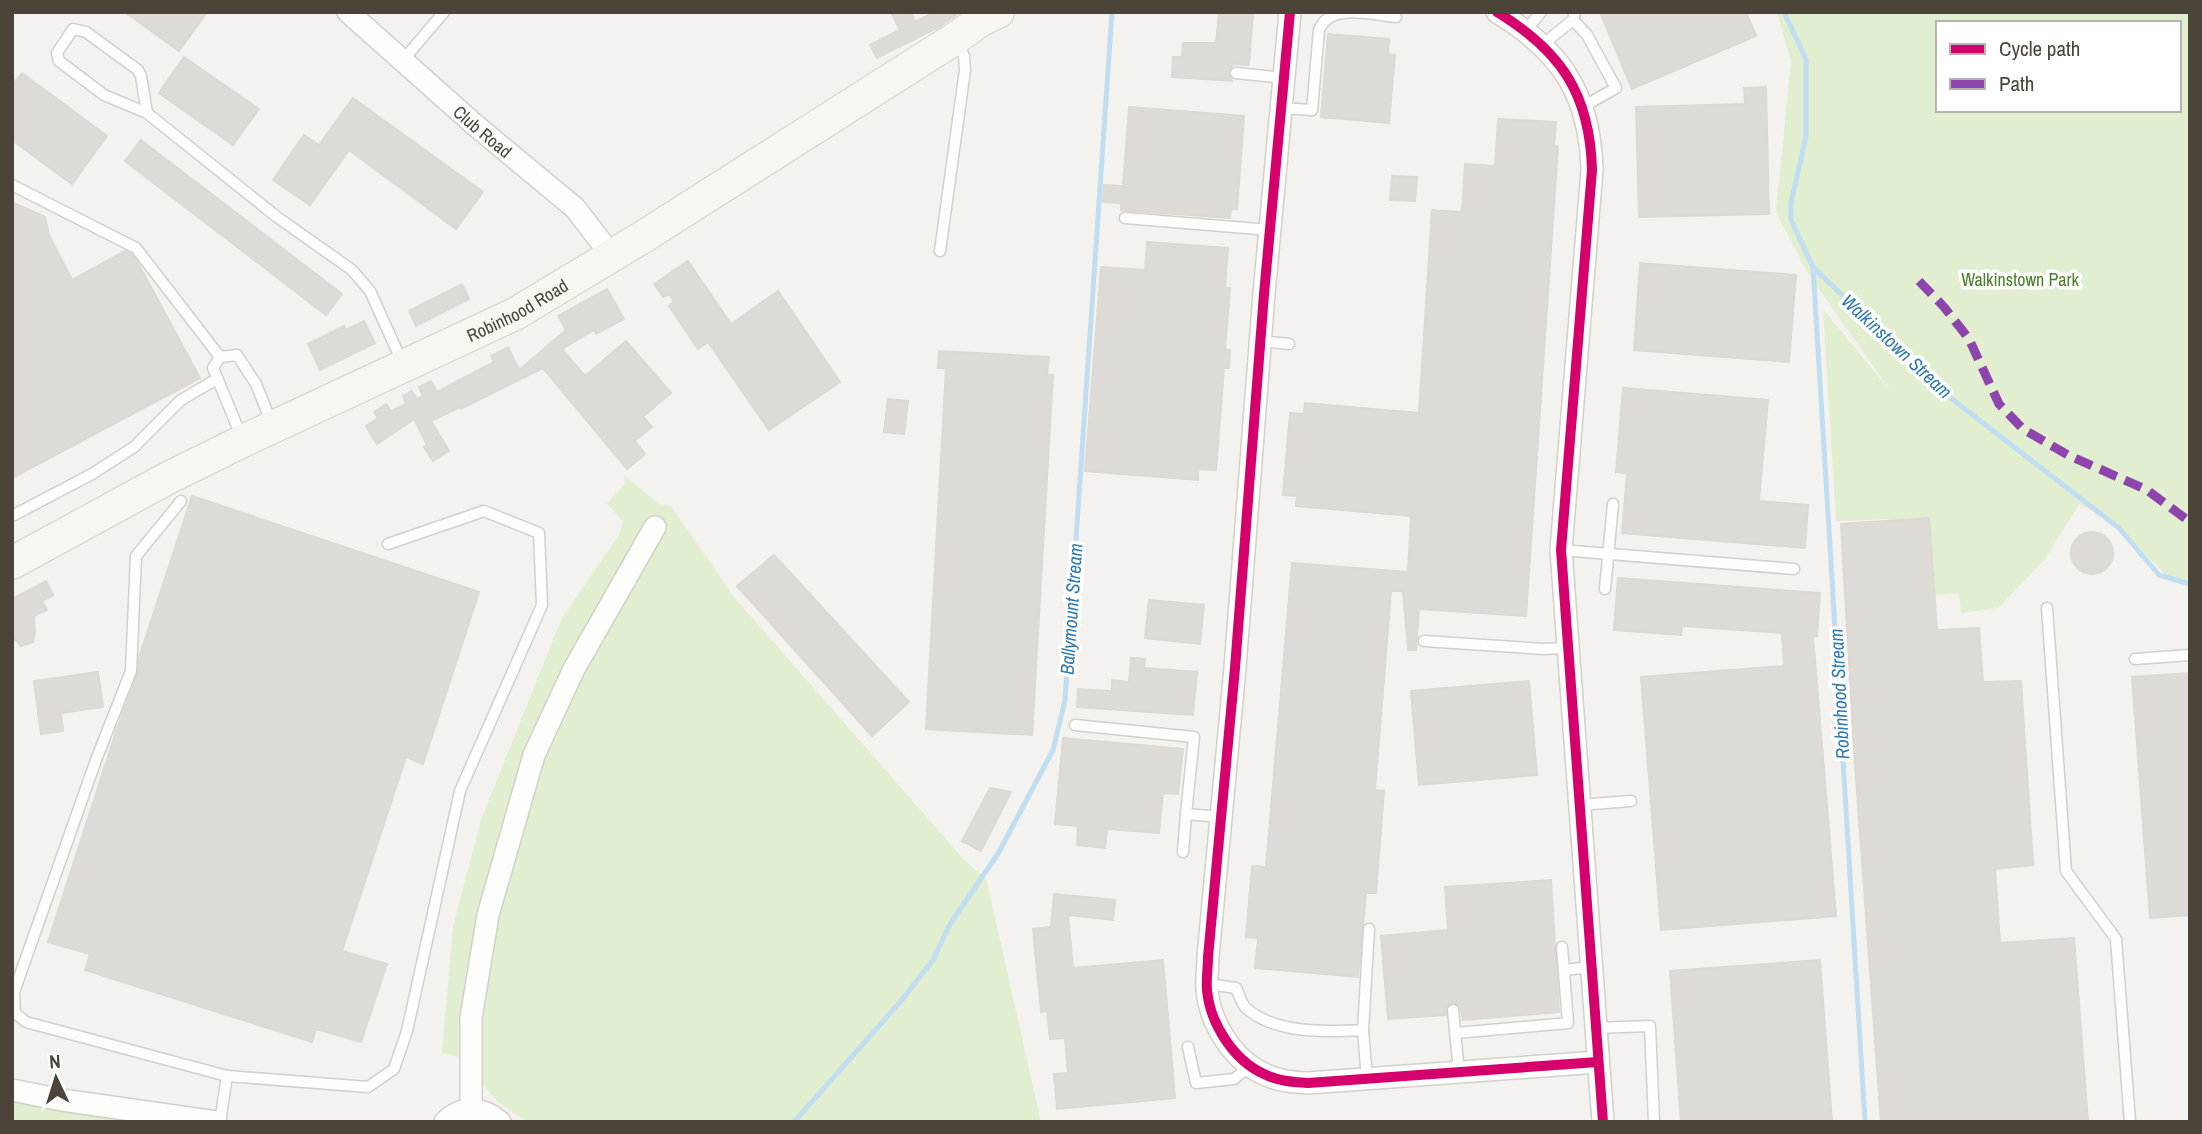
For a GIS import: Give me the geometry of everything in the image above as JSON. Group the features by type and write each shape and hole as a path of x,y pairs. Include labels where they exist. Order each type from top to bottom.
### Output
{"street":[{"name":"Club Road","path":"348,12 404,59 475,125 575,208 612,256"},
{"name":"Robinhood Road","path":"12,564 243,441 515,314 612,256 981,20 998,12"},
{"path":"1290,12 1269,230 1207,985 1209,1004 1221,1033 1230,1045 1262,1073 1285,1082 1307,1083 1598,1062"},
{"path":"1497,12 1526,30 1565,72 1584,106 1592,149 1561,550 1603,1122"},
{"path":"471,1109 471,1018 488,915 534,755 574,669 655,527"},
{"path":"12,1090 62,1100 218,1122"},
{"path":"445,1122 458,1112 471,1109 482,1110 500,1122"}],"lane":[{"path":"404,59 444,12"},
{"path":"1526,30 1541,12"},
{"path":"1281,108 1312,110 1319,30 1323,20 1334,13 1396,17"},
{"path":"1542,45 1574,16 1615,88 1584,106"},
{"path":"147,113 138,70 86,32 73,29 57,53 59,61 104,94 147,113 277,217 352,270 370,291 404,367"},
{"path":"940,251 965,70 964,56 956,38"},
{"path":"1236,74 1284,78"},
{"path":"12,185 136,247 220,358"},
{"path":"1125,218 1269,230"},
{"path":"1261,341 1289,344"},
{"path":"243,441 213,368 220,358 237,355 256,384 273,427"},
{"path":"12,516 92,474 134,447 181,400 217,379"},
{"path":"181,501 136,556 131,671 96,760 14,992 15,1013 26,1022 227,1076 368,1087 394,1069 407,1031 460,791 542,605 539,533 484,511 388,544"},
{"path":"1605,589 1613,504"},
{"path":"1561,550 1794,569"},
{"path":"2047,608 2066,871 2116,939 2130,1122"},
{"path":"1424,641 1544,649 1567,648"},
{"path":"2135,659 2190,655"},
{"path":"1075,724 1194,737 1183,852"},
{"path":"1579,805 1631,801"},
{"path":"1186,814 1222,817"},
{"path":"1367,1079 1363,1030 1369,929"},
{"path":"1456,1033 1568,1023 1562,947"},
{"path":"1564,970 1591,967"},
{"path":"1207,985 1236,988 1244,1006 1260,1017 1286,1027 1333,1032 1363,1030"},
{"path":"1453,1010 1459,1072"},
{"path":"1596,1028 1650,1026 1654,1122"},
{"path":"1188,1046 1196,1083 1234,1079 1251,1065"},
{"path":"218,1122 227,1076"}],"green space":[{"name":"Walkinstown Park","path":"1777,12 2190,12 2190,584 2165,574 2115,523 2079,504 2045,559 1998,608 1961,613 1959,593 1934,595 1929,518 1836,521 1823,309 1892,393 1807,272 1776,212 1791,61"},
{"path":"624,475 659,504 671,506 734,597 966,862 986,878 1041,1122 528,1122 493,1097 472,1066 462,1059 442,1053 453,927 481,820 561,620 620,533 623,522 607,503 625,484"},
{"path":"12,1090 216,1122 12,1122"}],"building":[{"path":"125,12 207,12 179,51"},
{"path":"891,12 911,12 915,22 935,12 960,12 939,27 877,58 870,45 900,30"},
{"path":"1219,12 1253,12 1249,65 1233,64 1228,73 1232,81 1172,77 1173,57 1182,57 1183,43 1216,43"},
{"path":"1600,12 1746,12 1756,36 1632,89"},
{"path":"1328,34 1389,39 1388,54 1395,55 1389,123 1321,117"},
{"path":"184,57 259,109 233,145 159,93"},
{"path":"22,73 107,136 72,184 12,140 12,85"},
{"path":"1766,87 1769,214 1639,217 1636,107 1745,104 1744,88"},
{"path":"353,98 483,192 456,229 349,150 310,205 273,180 304,135 319,145"},
{"path":"1129,107 1244,116 1237,209 1231,209 1230,218 1121,210 1121,203 1103,202 1104,185 1123,186"},
{"path":"1498,119 1556,122 1554,146 1558,146 1526,616 1419,609 1416,650 1408,650 1403,591 1391,591 1375,790 1384,791 1376,893 1366,893 1358,977 1255,968 1258,938 1246,937 1252,866 1266,867 1292,563 1408,572 1411,516 1296,506 1297,496 1283,495 1290,413 1304,414 1305,403 1419,413 1432,210 1462,212 1465,164 1495,166"},
{"path":"141,140 342,294 326,315 125,161"},
{"path":"1392,176 1417,177 1415,201 1390,200"},
{"path":"12,202 45,217 49,235 72,280 125,251 131,254 200,378 12,478"},
{"path":"1147,242 1228,248 1225,288 1230,288 1225,350 1230,350 1229,368 1224,368 1216,470 1198,469 1198,480 1085,471 1101,267 1145,270"},
{"path":"688,261 731,324 778,291 840,382 769,430 708,342 698,349 669,306 674,301 669,294 663,297 654,284"},
{"path":"1640,263 1796,275 1789,362 1634,350"},
{"path":"462,284 469,299 416,326 409,311"},
{"path":"607,289 624,319 596,334 594,330 562,349 585,376 626,341 671,393 643,417 652,427 635,441 645,454 627,469 543,368 431,421 449,451 433,461 424,447 427,445 414,419 377,444 366,426 378,418 374,412 386,404 391,411 406,404 403,396 412,391 417,399 423,396 419,387 431,381 437,392 494,362 491,356 508,347 519,370 566,330 558,316"},
{"path":"364,321 375,343 320,370 308,344 344,326 346,330"},
{"path":"939,351 1049,357 1047,375 1053,375 1032,735 926,729 946,368 938,368"},
{"path":"1623,388 1768,400 1759,501 1808,505 1805,548 1622,533 1627,473 1616,472"},
{"path":"888,399 908,401 904,434 884,432"},
{"path":"192,496 479,592 423,764 406,757 342,951 387,964 361,1042 316,1029 312,1042 85,970 90,954 48,942 116,732 138,673 139,658"},
{"path":"1929,518 1937,630 1979,628 1983,682 2021,681 2033,865 1995,869 2000,943 2074,938 2088,1122 1881,1122 1854,751 1841,524"},
{"path":"2092,532 2107,538 2113,553 2107,568 2092,574 2077,568 2071,553 2077,538"},
{"path":"774,555 909,702 872,736 737,586"},
{"path":"1618,578 1820,593 1817,636 1813,636 1836,916 1661,930 1641,677 1784,666 1782,633 1682,626 1681,635 1614,630"},
{"path":"46,581 53,595 42,601 47,610 34,616 33,642 21,646 12,636 12,599"},
{"path":"1149,600 1204,605 1200,644 1145,638"},
{"path":"1131,658 1145,659 1144,668 1197,672 1193,715 1077,707 1078,689 1112,691 1112,680 1129,682"},
{"path":"98,672 103,707 61,713 63,731 41,734 34,681"},
{"path":"2190,673 2190,915 2150,918 2132,677"},
{"path":"1529,681 1537,775 1419,785 1411,691"},
{"path":"1063,738 1183,749 1178,794 1163,793 1159,833 1107,829 1105,848 1077,845 1078,826 1055,824"},
{"path":"990,788 1011,792 981,851 962,841"},
{"path":"1551,880 1559,1012 1463,1020 1460,1006 1453,1002 1446,1006 1446,1015 1388,1019 1381,936 1448,930 1445,887"},
{"path":"1054,894 1115,900 1113,920 1068,915 1073,968 1163,960 1175,1098 1057,1109 1054,1074 1068,1073 1065,1038 1050,1039 1047,1011 1041,1012 1033,929 1051,927"},
{"path":"1820,960 1832,1122 1681,1122 1670,971"}],"waterway":[{"name":"Ballymount Stream","path":"794,1122 901,1001 933,960 949,926 999,852 1053,750 1065,700 1112,12"},
{"name":"Walkinstown Stream","path":"1784,12 1806,59 1806,136 1791,203 1791,220 1813,267 1939,389 2119,528 2159,575 2190,584"},
{"name":"Robinhood Stream","path":"1813,267 1865,1122"}],"marked path":[{"path":"1919,281 1969,339 1999,404 2023,429 2068,455 2147,490 2190,522"}],"cycle path":[{"path":"1290,12 1208,957 1209,1003 1218,1027 1242,1060 1264,1074 1285,1081 1308,1083 1598,1062"},
{"path":"1497,12 1539,42 1568,77 1578,97 1590,143 1592,170 1561,550 1603,1122"}]}
